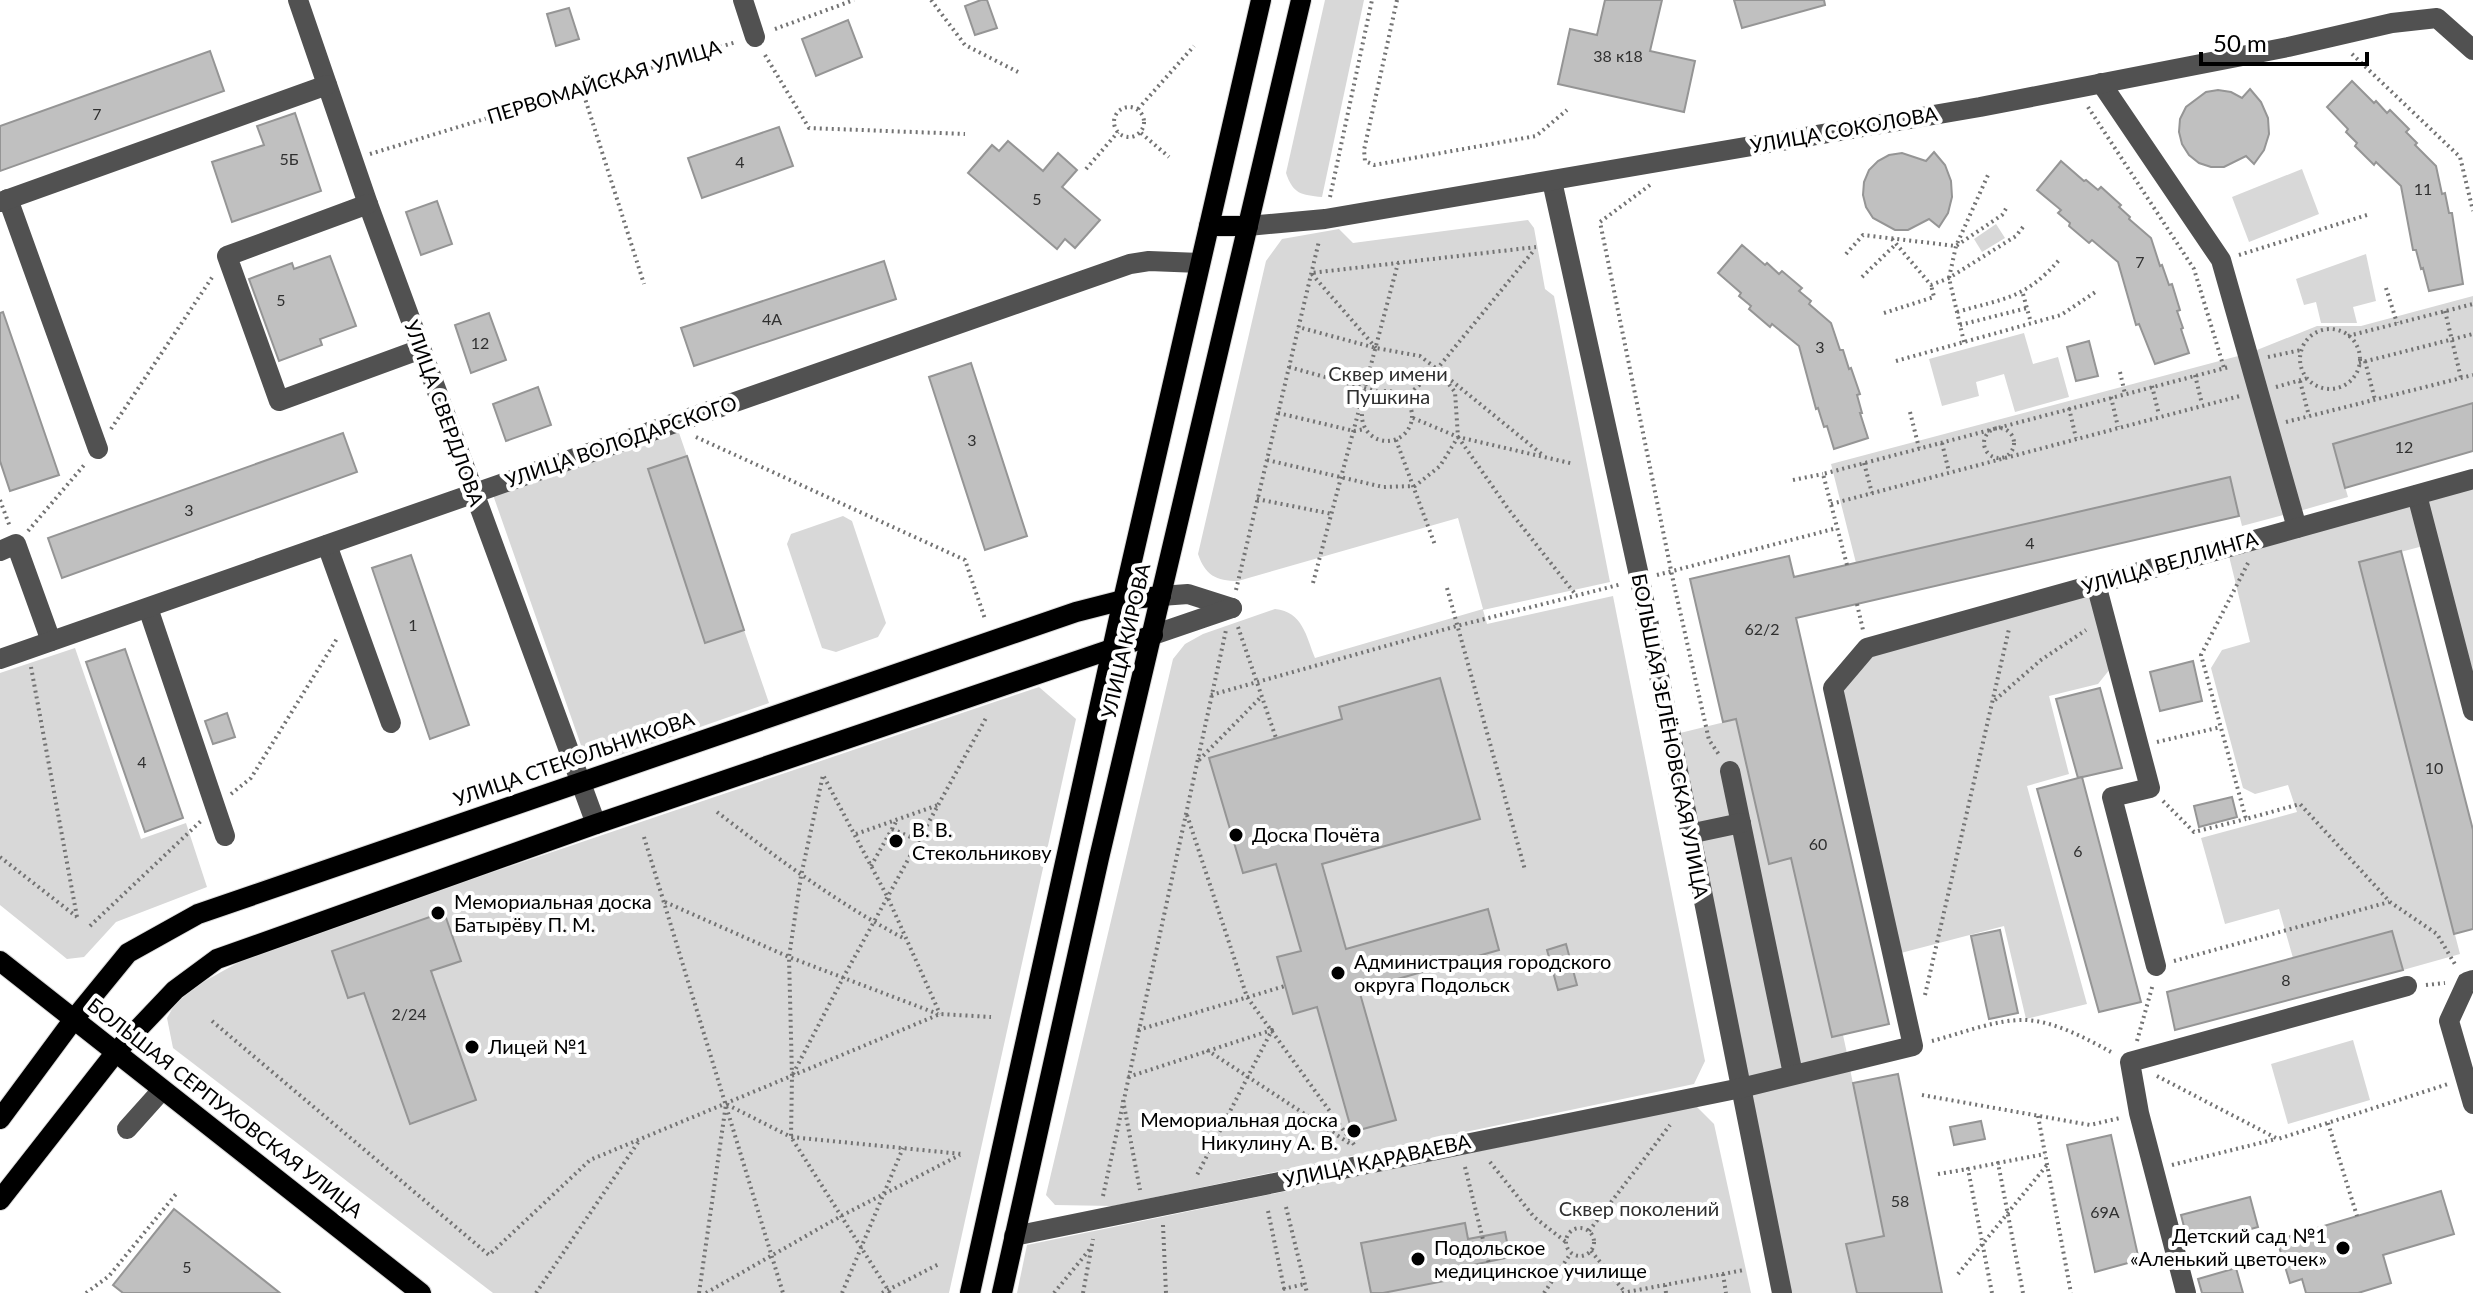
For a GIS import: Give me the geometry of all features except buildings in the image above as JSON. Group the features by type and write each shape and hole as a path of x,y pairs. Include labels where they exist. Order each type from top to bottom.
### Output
{"main road":[{"name":"УЛИЦА КИРОВА","path":"970,1293 1123,600 1261,0"},
{"name":"УЛИЦА КИРОВА","path":"1002,1293 1099,858 1301,0"},
{"path":"1209,226 1248,226"},
{"path":"1112,651 1161,596"},
{"name":"УЛИЦА СТЕКОЛЬНИКОВА","path":"0,1119 74,1019 128,953 198,914 1076,612 1123,600 1161,596"},
{"path":"0,1200 116,1052 175,990 217,959 596,824 1153,635"},
{"name":"БОЛЬШАЯ СЕРПУХОВСКАЯ УЛИЦА","path":"0,961 421,1293"}],"street":[{"name":"УЛИЦА СВЕРДЛОВА","path":"298,0 368,204 596,824"},
{"path":"743,0 755,37"},
{"name":"УЛИЦА СОКОЛОВА","path":"1248,226 1325,219 2104,88 2392,23 2437,18 2473,50"},
{"path":"98,449 4,201 327,85"},
{"path":"2104,88 2221,260 2297,528"},
{"name":"БОЛЬШАЯ ЗЕЛЁНОВСКАЯ УЛИЦА","path":"1552,181 1640,580 1782,1293"},
{"path":"368,204 227,256 279,401 421,349"},
{"name":"УЛИЦА ВОЛОДАРСКОГО","path":"0,659 1130,264 1149,261 1200,263"},
{"name":"УЛИЦА ВЕЛЛИНГА","path":"1913,1046 1833,688 1867,648 2473,479"},
{"path":"2417,495 2473,711"},
{"path":"327,545 391,723"},
{"path":"8,548 51,641"},
{"path":"2096,584 2150,788 2112,797 2156,966"},
{"path":"1161,596 1188,594 1232,608"},
{"path":"148,608 225,836"},
{"path":"1153,635 1232,608"},
{"path":"1730,771 1793,1074"},
{"path":"1689,834 1741,823"},
{"path":"2470,981 2449,1021 2473,1104"},
{"path":"2186,1293 2139,1113 2130,1062 2407,986"},
{"name":"УЛИЦА КАРАВАЕВА","path":"1014,1236 1741,1088 1913,1046"},
{"path":"127,1129 162,1090"}],"path":[{"name":"ПЕРВОМАЙСКАЯ УЛИЦА","path":"352,159 755,37 854,0"},
{"path":"931,0 965,45 1018,72"},
{"path":"1083,1293 1211,695 1325,219 1372,0"},
{"path":"1397,0 1364,150 1365,161 1374,165 1536,136 1567,110"},
{"path":"755,37 809,128 965,134"},
{"path":"1138,109 1194,46"},
{"path":"2345,47 2460,157 2473,211"},
{"path":"2104,88 2081,97 2194,269 2224,368"},
{"path":"582,89 644,284"},
{"path":"1125,106 1142,113 1145,123 1140,132 1133,137 1118,132 1113,120 1117,112 1125,106"},
{"path":"1086,169 1118,132"},
{"path":"1140,132 1169,157"},
{"path":"1964,342 1949,278 1956,246 1988,175"},
{"path":"1655,181 1600,222 1709,740 1730,771"},
{"path":"1846,254 1863,235 1956,246 2002,215 2007,207"},
{"path":"2221,260 2367,215"},
{"path":"1931,285 1949,278 2016,236 2023,227"},
{"path":"1884,313 1934,297 1931,285 1892,239"},
{"path":"1862,277 1896,244"},
{"path":"1311,273 1536,247 1437,369 1405,398"},
{"path":"8,548 98,449 227,256"},
{"path":"1957,312 2023,293 2041,281 2060,259"},
{"path":"1313,583 1398,263"},
{"path":"1311,273 1376,348"},
{"path":"2386,288 2397,323"},
{"path":"1896,361 2061,315 2097,291"},
{"path":"2023,293 2031,323"},
{"path":"2348,336 2473,304"},
{"path":"1960,325 2027,308"},
{"path":"2445,311 2461,378"},
{"path":"1298,327 1420,356 1545,457"},
{"path":"2321,329 2345,332 2360,350 2357,374 2338,389 2314,386 2299,368 2301,350 2302,344 2321,329"},
{"path":"2358,363 2473,334"},
{"path":"1793,480 2301,350"},
{"path":"2365,361 2375,400"},
{"path":"1289,367 1365,389 1398,393 1411,407 1413,418 1410,428 1396,440 1379,440 1362,421 1366,403 1380,392"},
{"path":"1437,369 1455,392 1458,437 1509,510 1576,596"},
{"path":"2120,372 2125,394"},
{"path":"2195,375 2203,405"},
{"path":"2268,426 2473,375"},
{"path":"1831,504 2308,378"},
{"path":"2300,381 2309,416"},
{"path":"2152,386 2159,416"},
{"path":"2111,397 2118,427"},
{"path":"2069,408 2076,438"},
{"path":"1910,412 1919,448"},
{"path":"1278,413 1354,431 1366,429"},
{"path":"1413,418 1458,437 1574,464"},
{"path":"1995,428 2007,429 2015,439 2013,452 2003,458 1991,458 1983,447 1984,435 1995,428"},
{"path":"695,437 965,560 985,619"},
{"path":"1267,460 1383,487 1415,486 1440,466 1458,437"},
{"path":"1396,440 1435,545"},
{"path":"1942,442 1949,472"},
{"path":"1864,463 1872,493"},
{"path":"1823,474 1847,565"},
{"path":"1257,499 1332,514"},
{"path":"0,500 8,548"},
{"path":"1211,695 1457,626 1837,528"},
{"path":"2246,819 2201,655 2261,538"},
{"path":"1447,588 1525,870"},
{"path":"1923,1001 1994,702 2013,607"},
{"path":"1232,608 1276,738"},
{"path":"90,926 216,806 251,778 352,615"},
{"path":"1994,702 2041,660 2105,618"},
{"path":"0,857 77,917 28,650"},
{"path":"1197,762 1261,697"},
{"path":"792,1076 986,718"},
{"path":"2139,746 2221,727"},
{"path":"889,1291 791,1137 789,957 801,876 823,775 888,898 940,1014"},
{"path":"2150,788 2194,832 2300,804 2390,902 2437,934 2470,981"},
{"path":"855,834 941,804"},
{"path":"717,812 801,876 874,923 907,940"},
{"path":"1187,814 1247,997 1356,1148 1207,1050"},
{"path":"871,866 897,820"},
{"path":"883,825 920,841"},
{"path":"644,837 783,1293"},
{"path":"664,902 789,957 940,1014 991,1017"},
{"path":"2130,1062 2148,1005 2156,966 2390,902"},
{"path":"2407,986 2470,981"},
{"path":"1138,1030 1285,986"},
{"path":"212,1021 489,1255 590,1160 940,1014"},
{"path":"1913,1046 2026,1019 2073,1032 2278,1139"},
{"path":"1128,1077 1272,1030"},
{"path":"1193,1182 1272,1030"},
{"path":"2154,1169 2278,1139 2465,1078"},
{"path":"1922,1095 2090,1125 2139,1113"},
{"path":"1123,1098 1140,1193 1158,1206 1165,1234 1166,1293"},
{"path":"706,1293 841,1216 962,1154 791,1137 726,1104"},
{"path":"699,1293 726,1104"},
{"path":"2038,1116 2071,1293"},
{"path":"1589,1231 1672,1123"},
{"path":"2328,1123 2357,1216"},
{"path":"536,1293 641,1139"},
{"path":"842,1293 903,1148"},
{"path":"1938,1174 2045,1154"},
{"path":"1490,1162 1534,1217 1566,1242 1571,1253 1579,1256 1591,1251"},
{"path":"1998,1163 2023,1293"},
{"path":"1958,1274 2047,1165"},
{"path":"1465,1167 1491,1272"},
{"path":"1968,1169 1992,1293"},
{"path":"86,1293 109,1276 176,1194"},
{"path":"1286,1207 1307,1293"},
{"path":"1268,1211 1284,1291 1305,1284"},
{"path":"1566,1242 1571,1230 1580,1228 1589,1231 1594,1238 1591,1251"},
{"path":"1054,1293 1092,1247"},
{"path":"1591,1251 1624,1293 1744,1270"},
{"path":"1544,1293 1571,1253"},
{"path":"882,1293 939,1264"},
{"path":"1723,1274 1726,1293"},
{"path":"1665,1285 1666,1293"}],"green space":[{"path":"1325,0 1364,0 1322,197 1299,192 1286,173"},
{"path":"2302,169 2319,214 2249,242 2232,197"},
{"name":"Сквер имени Пушкина","path":"1528,220 1534,228 1545,289 1554,296 1610,582 1483,610 1487,624 1613,596 1705,1061 1694,1084 1113,1206 1055,1205 1046,1195 1173,659 1185,644 1203,634 1275,609 1298,620 1315,658 1483,609 1458,518 1238,581 1218,578 1204,567 1198,554 1266,261 1282,239 1339,229 1353,243"},
{"path":"1996,224 2005,238 1982,252 1974,239"},
{"path":"2366,254 2376,301 2353,307 2357,323 2321,323 2316,302 2304,305 2296,279"},
{"path":"2473,296 2473,403 2333,444 2348,497 2296,512 2252,352 2317,326 2361,326"},
{"path":"2024,333 2033,364 2058,357 2069,397 2015,412 2004,374 1976,382 1979,396 1942,406 1929,359"},
{"path":"2242,355 2287,514 2242,526 2230,477 1856,563 1831,464"},
{"path":"677,427 687,456 648,470 705,643 744,630 769,703 617,756 583,751 492,492"},
{"path":"2473,484 2473,699 2421,498"},
{"path":"2415,500 2427,545 2359,563 2460,954 2403,970 2391,931 2293,958 2279,909 2225,924 2201,838 2297,812 2288,785 2255,794 2243,788 2211,668 2222,650 2250,642 2228,552"},
{"path":"843,516 852,521 886,623 878,637 836,652 822,648 787,544 791,534"},
{"path":"2095,590 2114,664 2098,684 2049,696 2069,774 2027,786 2087,1004 2026,1019 2004,926 1897,954 1838,690 1871,651"},
{"path":"75,648 141,839 186,823 207,887 116,922 84,957 67,959 0,905 0,673"},
{"path":"1039,687 1076,719 949,1293 493,1293 173,1048 167,1018 180,995 257,952"},
{"path":"1737,719 1770,863 1791,858 1832,1037 1843,1035 1848,1058 1745,1084 1676,734"},
{"path":"2353,1040 2370,1100 2288,1124 2271,1064"},
{"path":"1849,1064 1884,1236 1847,1244 1857,1293 1790,1293 1748,1089"},
{"name":"Сквер поколений","path":"1696,1106 1714,1124 1751,1293 1017,1293 1027,1245"}],"place":[{"name":"Доска Почёта","path":"1236,835"},
{"name":"В. В. Стекольникову","path":"896,841"},
{"name":"Мемориальная доска Батырёву П. М.","path":"438,913"},
{"name":"Администрация городского округа Подольск","path":"1338,973"},
{"name":"Лицeй №1","path":"472,1047"},
{"name":"Мемориальная доска Никулину А. В.","path":"1354,1131"},
{"name":"Детский сад №1 «Аленький цветочек»","path":"2343,1248"},
{"name":"Подольское медицинское училище","path":"1418,1259"}]}
